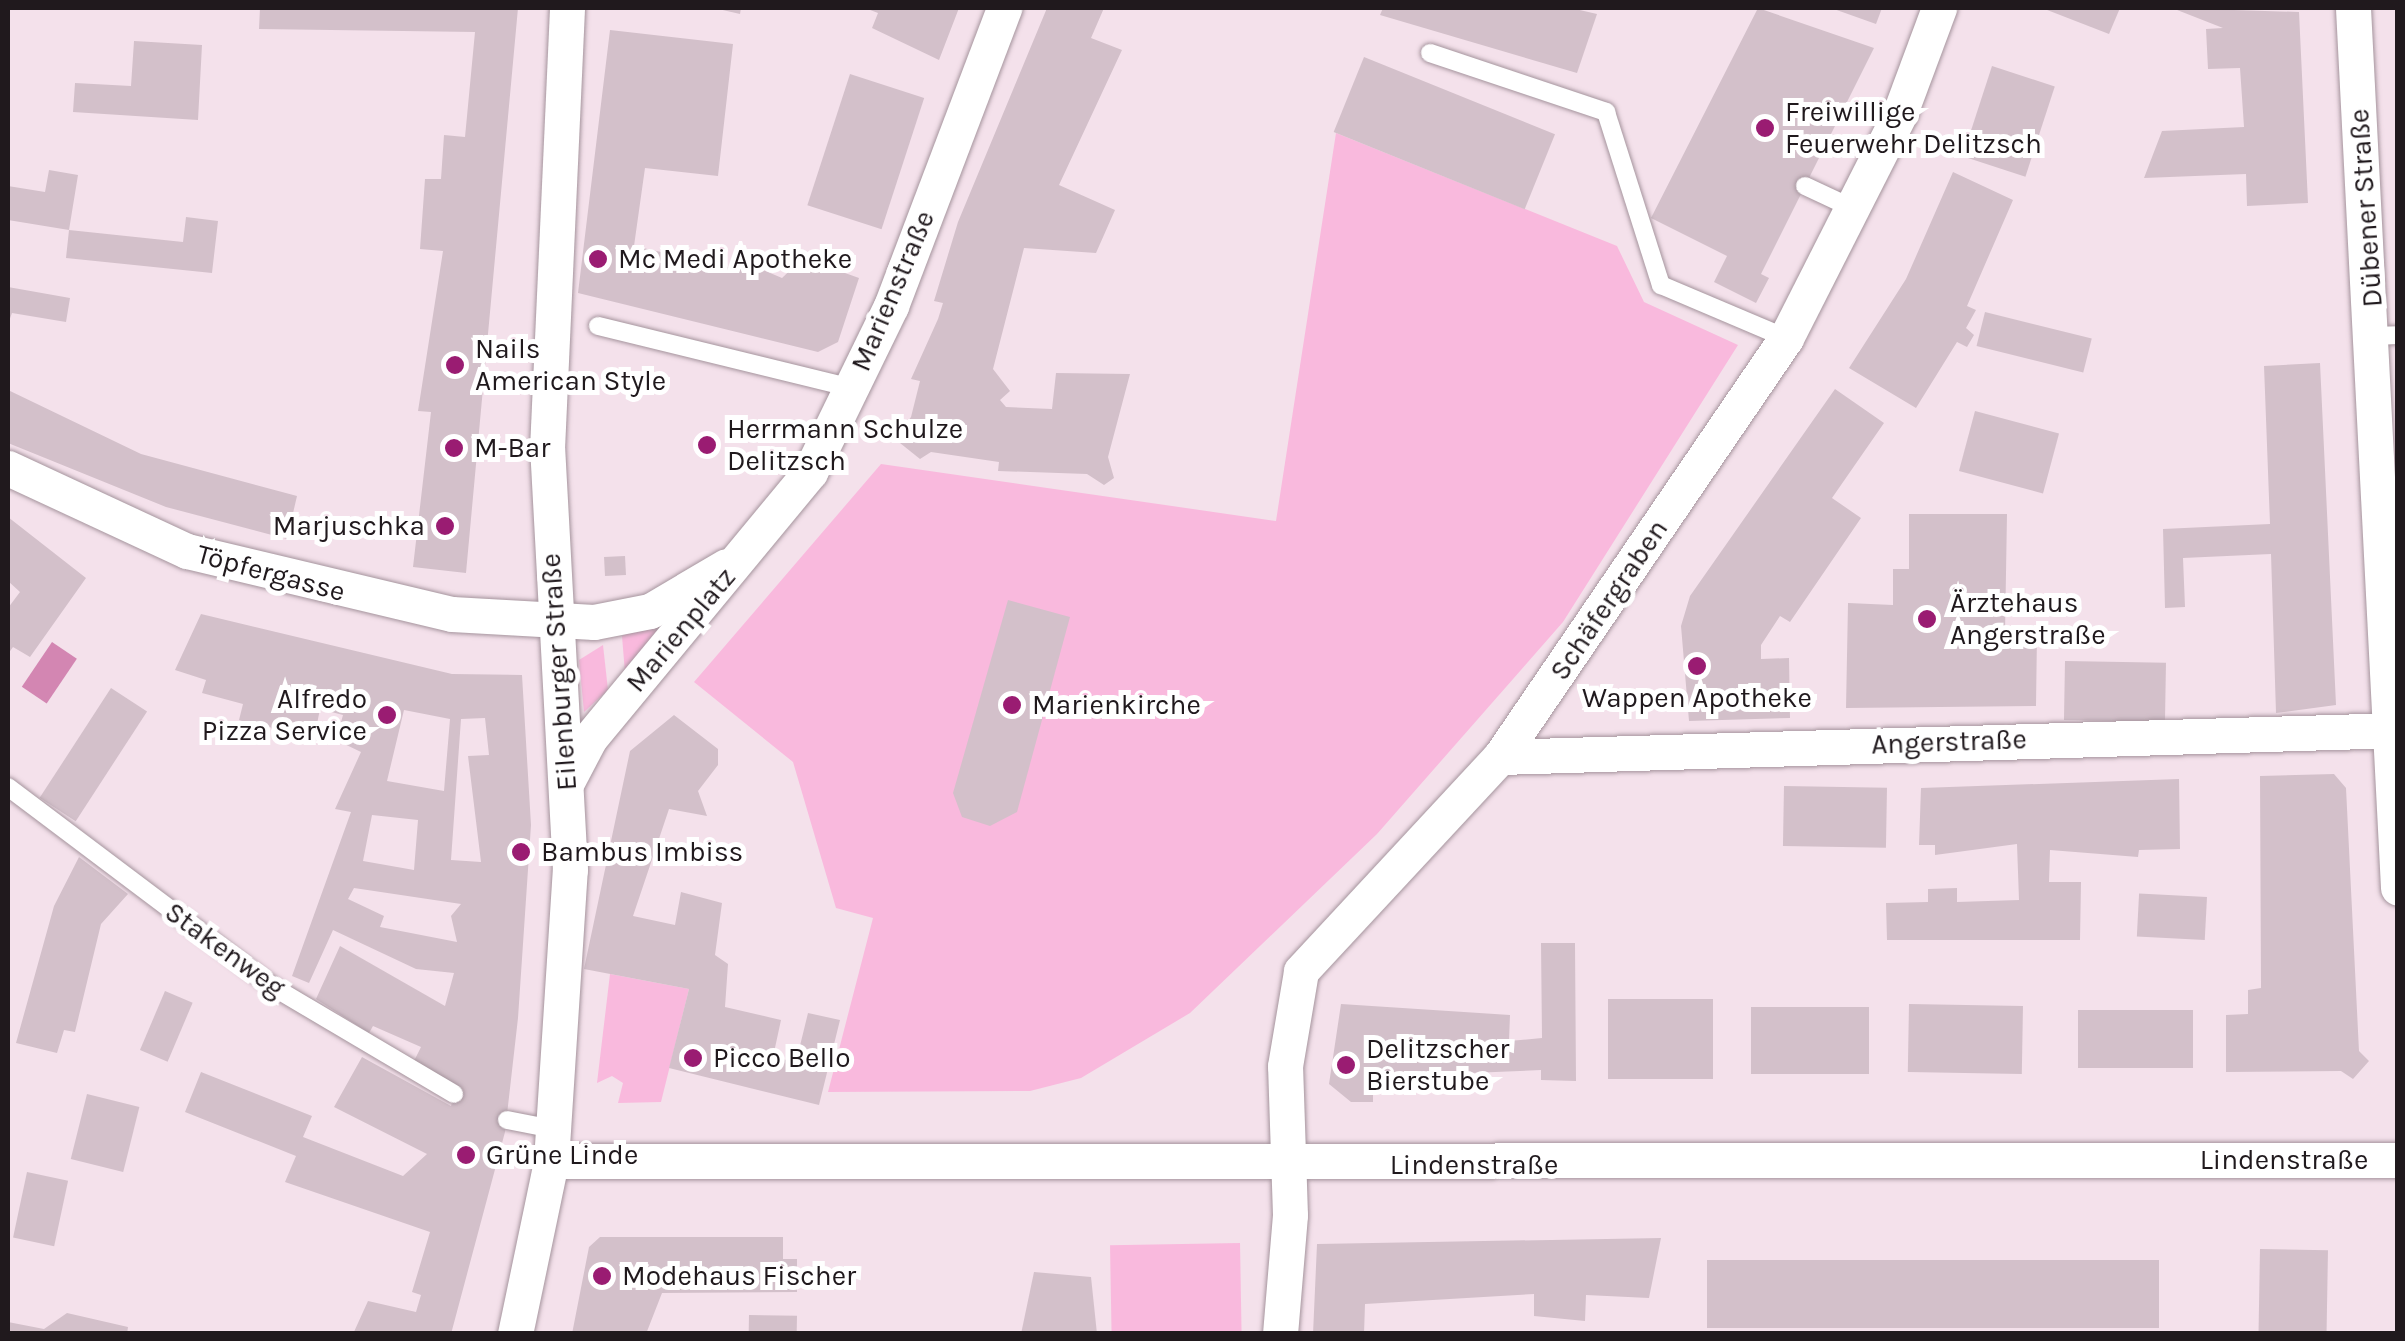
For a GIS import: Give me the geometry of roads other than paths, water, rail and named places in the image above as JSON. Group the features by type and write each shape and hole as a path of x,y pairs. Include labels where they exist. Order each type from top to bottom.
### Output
{"street":[{"name":"Eilenburger Straße","path":"515,1334 552,1145 568,780 551,623 547,314 567,8"},
{"name":"Marienstraße","path":"744,554 810,472 852,388 1004,8"},
{"name":"Schäfergraben","path":"1280,1334 1285,1066 1301,971 1500,757 1786,338 1854,209 1940,8"},
{"name":"Dübener Straße","path":"2353,8 2386,335 2398,888"},
{"name":"Töpfergasse","path":"8,468 187,551 328,590 551,623"},
{"name":"Marienplatz","path":"551,623 650,610 744,554"},
{"name":"Marienplatz","path":"568,780 590,738 744,554"},
{"name":"Angerstraße","path":"1500,757 2393,729"},
{"name":"Lindenstraße","path":"552,1145 1285,1167 2398,1160"}],"lane":[{"path":"1430,53 1606,112 1661,284 1786,338"},
{"path":"1805,186 1854,209"},
{"path":"598,326 852,388"},
{"name":"Stakenweg","path":"8,788 275,988 454,1094"},
{"path":"507,1120 552,1145"}],"place":[{"name":"Freiwillige Feuerwehr Delitzsch","path":"1765,128"},
{"name":"Mc Medi Apotheke","path":"598,259"},
{"name":"Nails American Style","path":"455,365"},
{"name":"Herrmann Schulze Delitzsch","path":"707,445"},
{"name":"M-Bar","path":"454,448"},
{"name":"Marjuschka","path":"445,526"},
{"name":"Ärztehaus Angerstraße","path":"1927,619"},
{"name":"Wappen Apotheke","path":"1697,666"},
{"name":"Marienkirche","path":"1012,705"},
{"name":"Alfredo Pizza Service","path":"387,715"},
{"name":"Bambus Imbiss","path":"521,852"},
{"name":"Picco Bello","path":"693,1058"},
{"name":"Delitzscher Bierstube","path":"1346,1065"},
{"name":"Grüne Linde","path":"466,1155"},
{"name":"Modehaus Fischer","path":"602,1276"}]}
